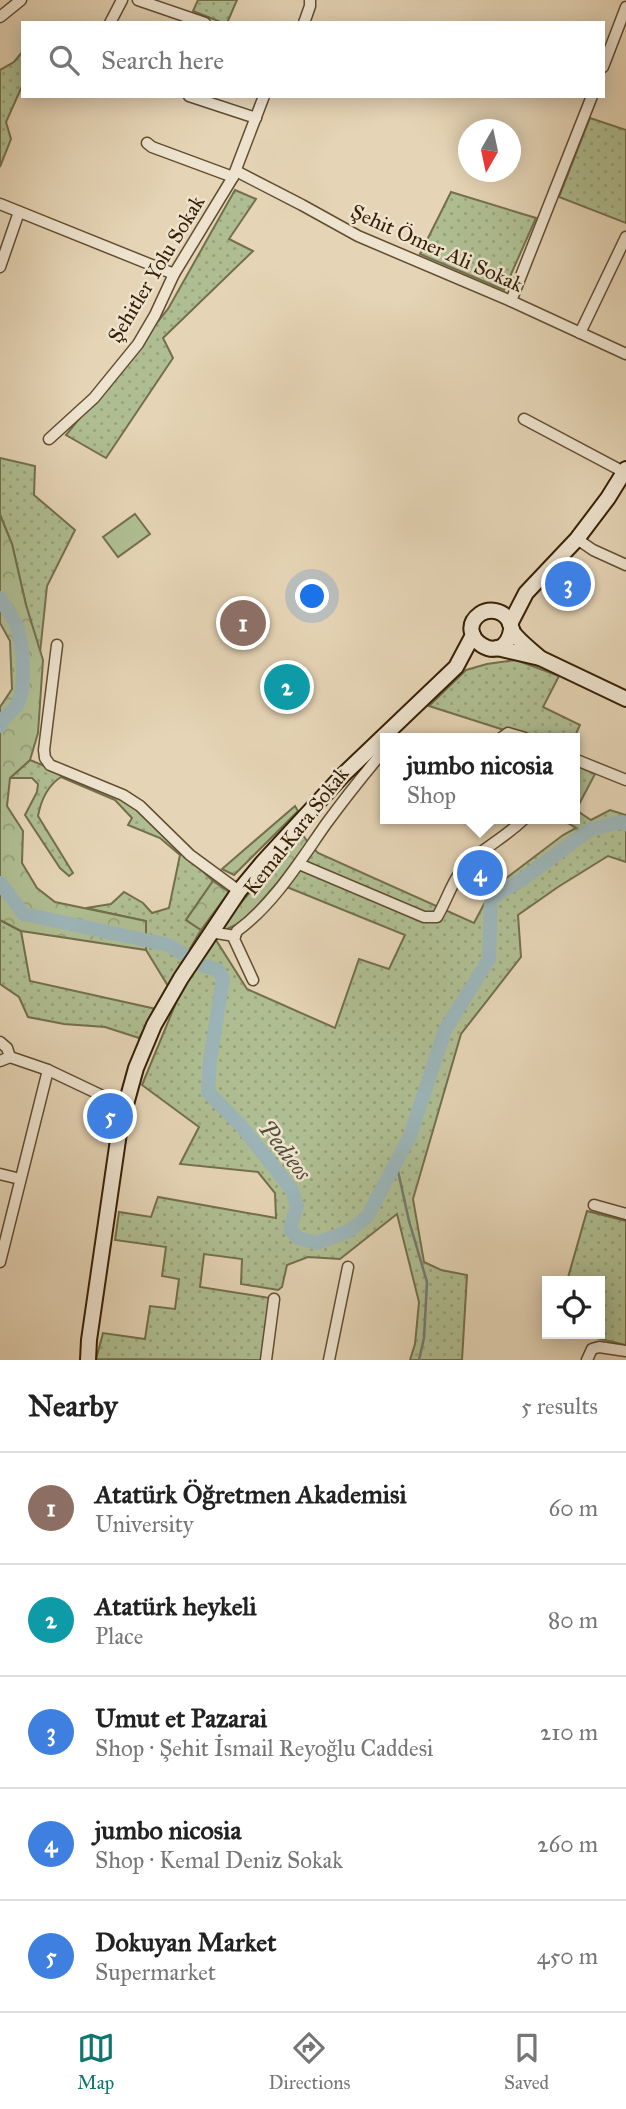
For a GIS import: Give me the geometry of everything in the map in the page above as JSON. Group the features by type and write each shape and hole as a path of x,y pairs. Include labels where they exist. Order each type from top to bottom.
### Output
{"main road":[{"path":"393,733 456,667 473,635 473,622 477,617 482,612 494,610 526,593 577,539 625,471"},
{"path":"456,667 507,642 526,593"},
{"path":"494,610 504,615 511,627 540,658"},
{"path":"473,635 480,646 540,658 626,699"},
{"path":"88,1360 110,1187 124,1106 154,1025 206,938 239,891 315,804 380,745"}],"street":[{"path":"0,17 21,0"},
{"path":"111,21 122,0"},
{"path":"138,0 199,21"},
{"path":"305,21 310,0"},
{"path":"605,62 626,7"},
{"path":"195,98 256,118"},
{"name":"Şehitler Yolu Sokak","path":"49,439 94,398 138,344 174,274 235,174 263,98"},
{"path":"511,301 591,98"},
{"name":"Şehit Ömer Ali Sokak","path":"147,144 235,174 302,205 358,236 511,301 626,354"},
{"path":"0,204 174,274"},
{"path":"0,267 19,212"},
{"path":"580,333 626,237"},
{"path":"524,419 625,471"},
{"path":"577,539 593,550 626,565"},
{"path":"57,645 44,750 50,765 132,800 190,856 239,891"},
{"name":"Kemal Kara Sokak","path":"235,936 299,864 380,748"},
{"path":"580,762 626,780"},
{"path":"299,864 424,917 437,917 466,865 519,824"},
{"path":"206,938 235,936 253,980"},
{"path":"0,1042 7,1048 5,1059 48,1070 124,1106"},
{"path":"0,1262 46,1087 48,1070"},
{"path":"0,1174 20,1179"},
{"path":"594,1205 626,1214"},
{"path":"330,1360 348,1267"},
{"path":"266,1360 274,1299"},
{"path":"587,1360 592,1349 599,1347 626,1351"}],"green space":[{"path":"198,0 237,0 228,21 218,21 193,11"},
{"path":"21,53 21,88 6,122 11,139 0,167 0,70 14,62"},
{"path":"590,118 626,130 626,223 559,197"},
{"path":"235,190 256,199 229,239 253,251 163,338 173,358 106,458 66,435 168,309"},
{"path":"451,192 536,218 504,290 420,254"},
{"path":"0,458 35,466 34,495 75,530 47,586 40,653 12,544 0,515"},
{"path":"135,514 150,534 118,557 103,537"},
{"path":"0,515 12,544 26,605 43,660 38,733 30,760 10,778 7,806 23,831 22,863 37,888 55,902 146,921 146,950 21,931 0,920 0,707 12,689 10,641 0,623"},
{"path":"516,660 559,676 543,707 580,725 576,733 513,733 429,706 466,670"},
{"path":"30,760 120,797 135,807 213,881 186,920 201,930 168,986 146,950 146,921 86,908 111,904 124,892 143,903 152,913 169,908 180,855 160,838 128,825 132,818 115,800 61,777 45,794 38,816 73,873 69,876 60,868 25,815 37,792 38,784 32,778 10,778"},
{"path":"580,767 595,774 580,802"},
{"path":"295,806 298,811 234,875 222,869"},
{"path":"610,810 626,815 626,862 608,856 518,915 521,957 461,1034 413,1199 424,1262 441,1270 467,1275 462,1360 410,1360 415,1344 419,1302 397,1214 340,1259 308,1257 287,1265 282,1287 278,1290 241,1284 242,1259 204,1254 200,1287 270,1298 261,1360 96,1359 103,1333 145,1339 150,1306 175,1309 179,1279 162,1276 166,1247 115,1240 119,1212 151,1217 158,1197 276,1218 275,1193 258,1172 180,1164 199,1127 142,1085 180,993 214,937 247,989 335,1028 359,959 389,969 405,935 277,883 308,842 318,853 474,923 492,889 576,828 569,824 580,824 580,813 591,820"},
{"path":"301,833 308,842 277,883 244,921 223,931 221,926"},
{"path":"213,881 229,892 201,930 186,920"},
{"path":"0,920 21,931 30,981 156,1009 139,1038 105,1027 64,1024 28,1017 19,997 0,984"},
{"path":"587,1211 626,1221 626,1345 600,1339 605,1339 605,1276 568,1276"}],"waterway":[{"name":"Pedieos","path":"0,598 17,627 23,666 22,688 17,705 0,726"},
{"name":"Pedieos","path":"0,883 24,914 168,945 202,965 218,970 223,979 210,1060 208,1092 242,1127 292,1190 297,1206 290,1229 298,1238 317,1243 349,1231 367,1217 410,1136 445,1030 489,959 491,898 517,883 591,829 622,822 626,824"},
{"path":"396,1162 409,1221 427,1282 424,1338 419,1360"}],"place":[{"name":"Umut et Pazarai","path":"568,584"},
{"name":"Atatürk Öğretmen Akademisi","path":"243,623"},
{"name":"Atatürk heykeli","path":"287,687"},
{"name":"jumbo nicosia","path":"480,873"},
{"name":"Dokuyan Market","path":"110,1116"}]}
